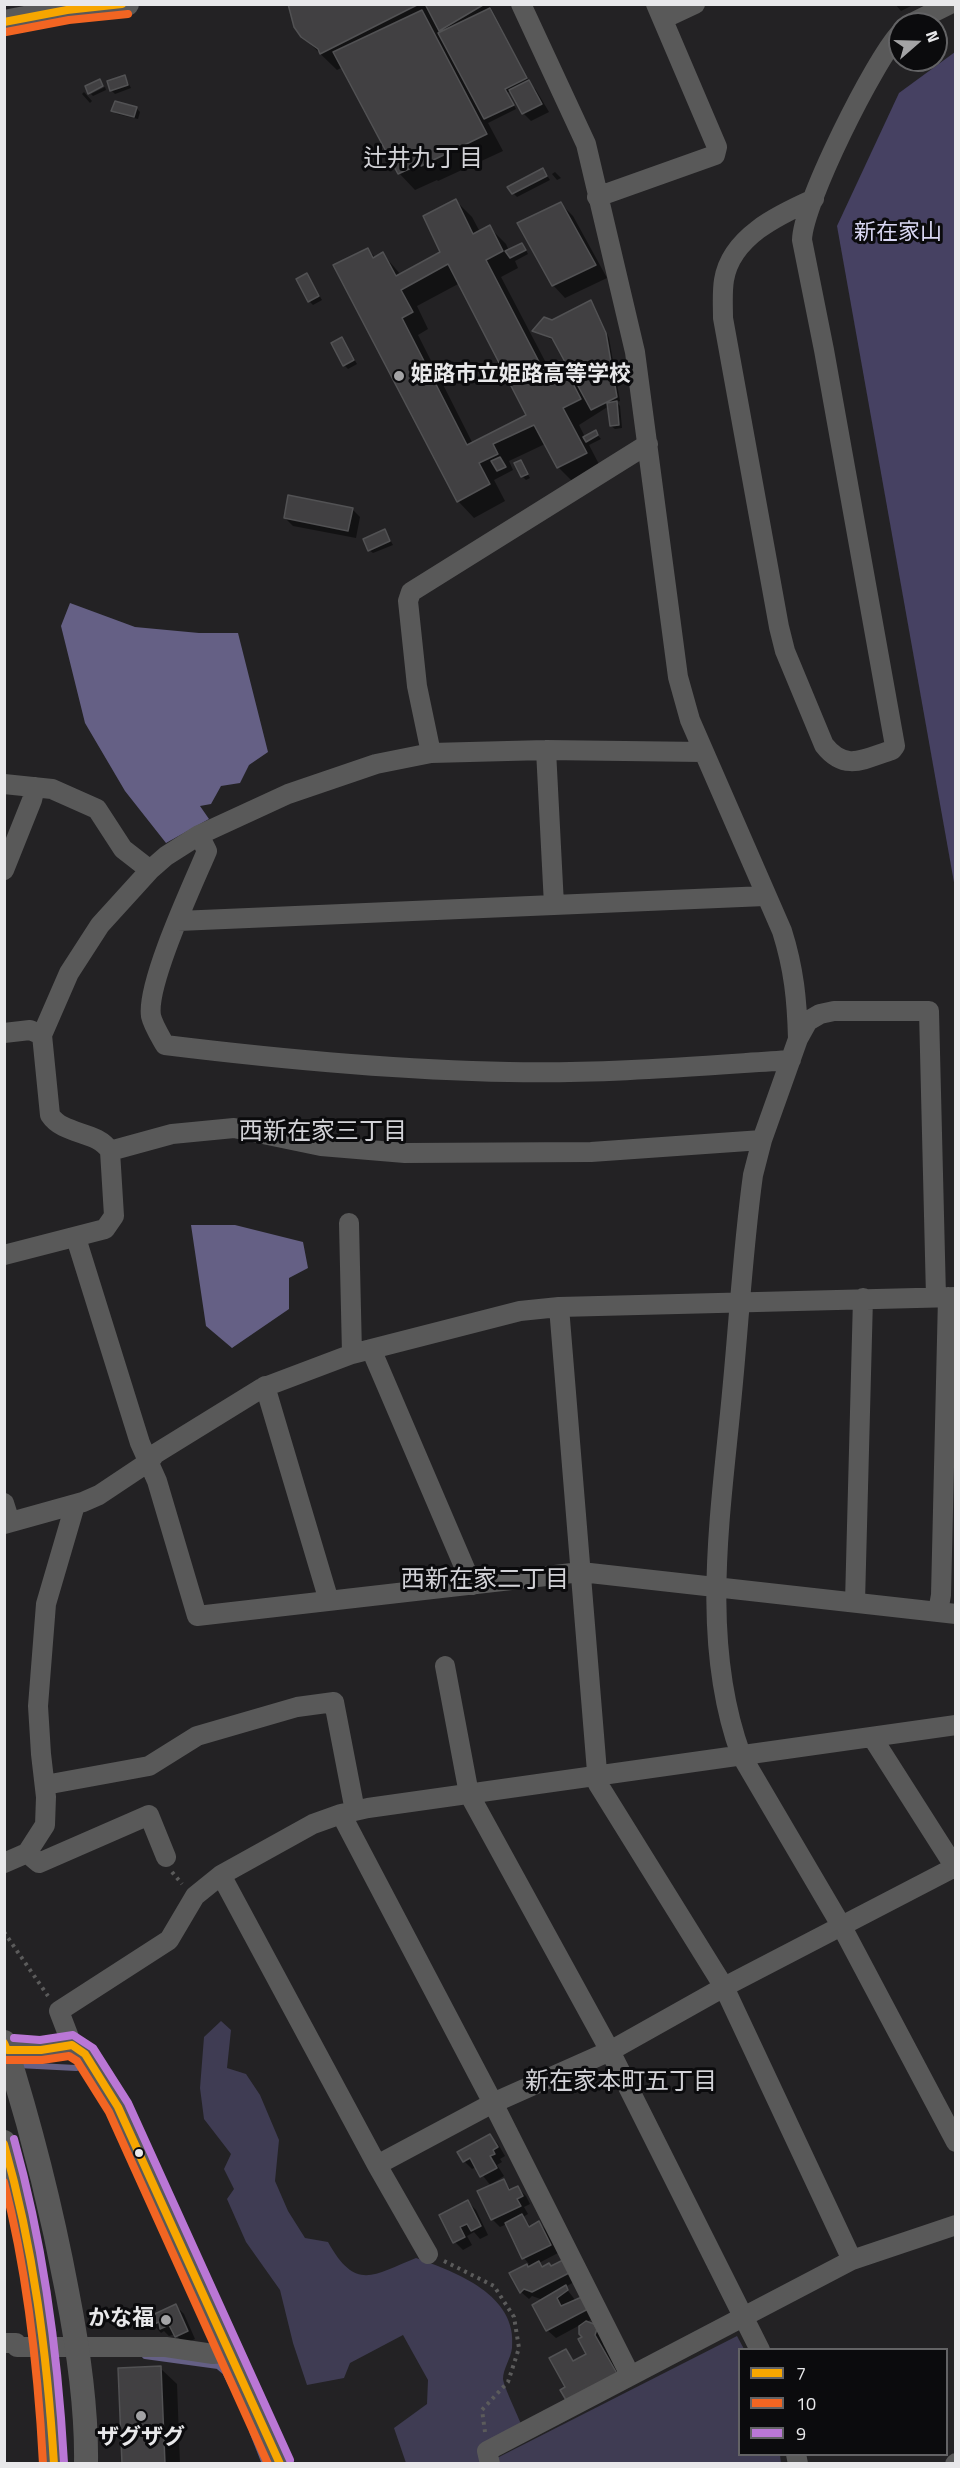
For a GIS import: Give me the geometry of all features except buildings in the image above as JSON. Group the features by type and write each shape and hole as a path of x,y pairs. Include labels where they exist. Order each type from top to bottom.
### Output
{"street":[{"path":"4,22 56,11 127,4"},
{"path":"520,4 586,144 635,351 678,677 690,720 703,752 765,896 783,931 793,966 798,1001 798,1039"},
{"path":"597,197 715,155 717,147 660,12 695,4"},
{"path":"934,12 950,4"},
{"path":"814,199 785,211 747,238 737,251 724,280 723,318 778,627 785,651 824,745 833,756 843,761 857,761 892,750 895,746 802,240 802,226 814,199 829,162 888,48"},
{"path":"430,753 417,686 408,601 411,592 648,444"},
{"path":"4,1255 78,1245 105,1229 114,1216 110,1151 105,1142 56,1123 51,1114 42,1035 69,973 100,925 150,870 166,856 199,835 288,794 375,764 430,753 546,750 703,752"},
{"path":"546,750 554,905"},
{"path":"4,784 52,789 97,809 123,849 150,870"},
{"path":"4,870 35,787"},
{"path":"199,835 207,851 178,921 152,995 151,1017 165,1045 396,1068 511,1072 602,1071 791,1060"},
{"path":"178,921 765,896"},
{"path":"78,1245 145,1452 158,1480 197,1616 581,1572 717,1587 855,1602 947,1613 941,1595 947,1297 929,1011 834,1011 820,1014 808,1022 798,1039 762,1140 753,1175 740,1301 717,1587 722,1682 733,1733 741,1755 842,1928 956,2142"},
{"path":"4,1033 30,1030 42,1035"},
{"path":"110,1151 172,1134 234,1128 321,1146 405,1153 591,1152 762,1140"},
{"path":"349,1223 362,1351 472,1585"},
{"path":"145,1452 155,1454 265,1386 362,1351 520,1311 559,1307 740,1301 947,1297"},
{"path":"855,1602 863,1298"},
{"path":"559,1307 598,1784 724,1987 852,2260"},
{"path":"265,1386 328,1601"},
{"path":"7,1515 75,1505 99,1495 145,1452"},
{"path":"4,1863 27,1853 45,1825 45,1785 38,1706 46,1604 75,1505"},
{"path":"445,1666 469,1794 610,2051 760,2348"},
{"path":"45,1785 149,1767 197,1736 297,1707 334,1702 348,1812 630,2374"},
{"path":"280,2463 118,2107 85,2054 72,2045 58,2011 170,1940 195,1896 221,1875 313,1824 348,1812 956,1725"},
{"path":"377,2165 493,2103 610,2051 724,1987 955,1868 872,1737"},
{"path":"27,1853 39,1863 149,1815 166,1857"},
{"path":"221,1875 377,2165 428,2254"},
{"path":"72,2045 41,2050 5,2047 52,2211 78,2347 86,2463"},
{"path":"4,2142 14,2172 37,2279 54,2463"},
{"path":"489,2457 630,2374 852,2260 956,2225"},
{"path":"9,2348 166,2347 213,2354 231,2352"}],"path":[{"path":"166,1857 173,1874 195,1896"},
{"path":"4,1932 58,2011"},
{"path":"428,2254 494,2286 514,2317 519,2348 508,2382 483,2410 489,2457"}],"shaded area":[{"path":"70,603 135,627 199,633 238,633 268,752 249,765 240,783 221,786 211,804 200,806 209,819 166,843 125,791 85,723 61,626"},
{"path":"191,1225 235,1225 303,1242 308,1268 289,1278 289,1309 232,1348 206,1326"},
{"path":"221,2021 231,2030 227,2068 246,2074 260,2095 279,2140 275,2181 288,2211 305,2238 328,2242 338,2258 357,2274 377,2274 416,2258 432,2264 481,2288 495,2300 505,2314 511,2329 512,2348 503,2379 522,2426 496,2452 497,2458 737,2336 743,2348 738,2348 738,2456 780,2456 781,2463 406,2463 394,2428 427,2404 428,2380 403,2335 350,2363 344,2378 307,2385 293,2343 280,2290 246,2242 227,2199 234,2189 224,2169 231,2154 204,2119 200,2088 204,2037"}],"green space":[{"name":"新在家山","path":"955,52 955,888 837,226 899,93 928,72 948,72 948,57"}],"waterway":[{"path":"18,2065 80,2067"},
{"path":"145,2356 218,2366 225,2372 232,2386"},
{"path":"252,2431 265,2464"}],"transit line":[{"name":"7","path":"4,22 67,10 122,4"},
{"name":"10","path":"6,32 69,20 128,14"},
{"name":"9","path":"14,2038 40,2040 73,2035 93,2048 128,2103 290,2460"},
{"name":"7","path":"4,2043 7,2050 41,2050 72,2045 85,2054 118,2107 280,2464"},
{"name":"10","path":"4,2060 42,2060 69,2056 77,2061 109,2112 268,2464"},
{"name":"9","path":"14,2139 34,2219 48,2300 58,2381 64,2463"},
{"name":"7","path":"4,2144 23,2223 38,2302 54,2464"},
{"name":"10","path":"4,2182 20,2252 31,2322 43,2464"}],"place":[{"name":"姫路市立姫路高等学校","path":"399,376"},
{"name":"かな福","path":"166,2320"},
{"name":"ザグザグ","path":"141,2416"}],"district":[{"name":"辻井九丁目","path":"423,160"},
{"name":"西新在家三丁目","path":"323,1133"},
{"name":"西新在家二丁目","path":"485,1581"},
{"name":"新在家本町五丁目","path":"621,2083"}]}
